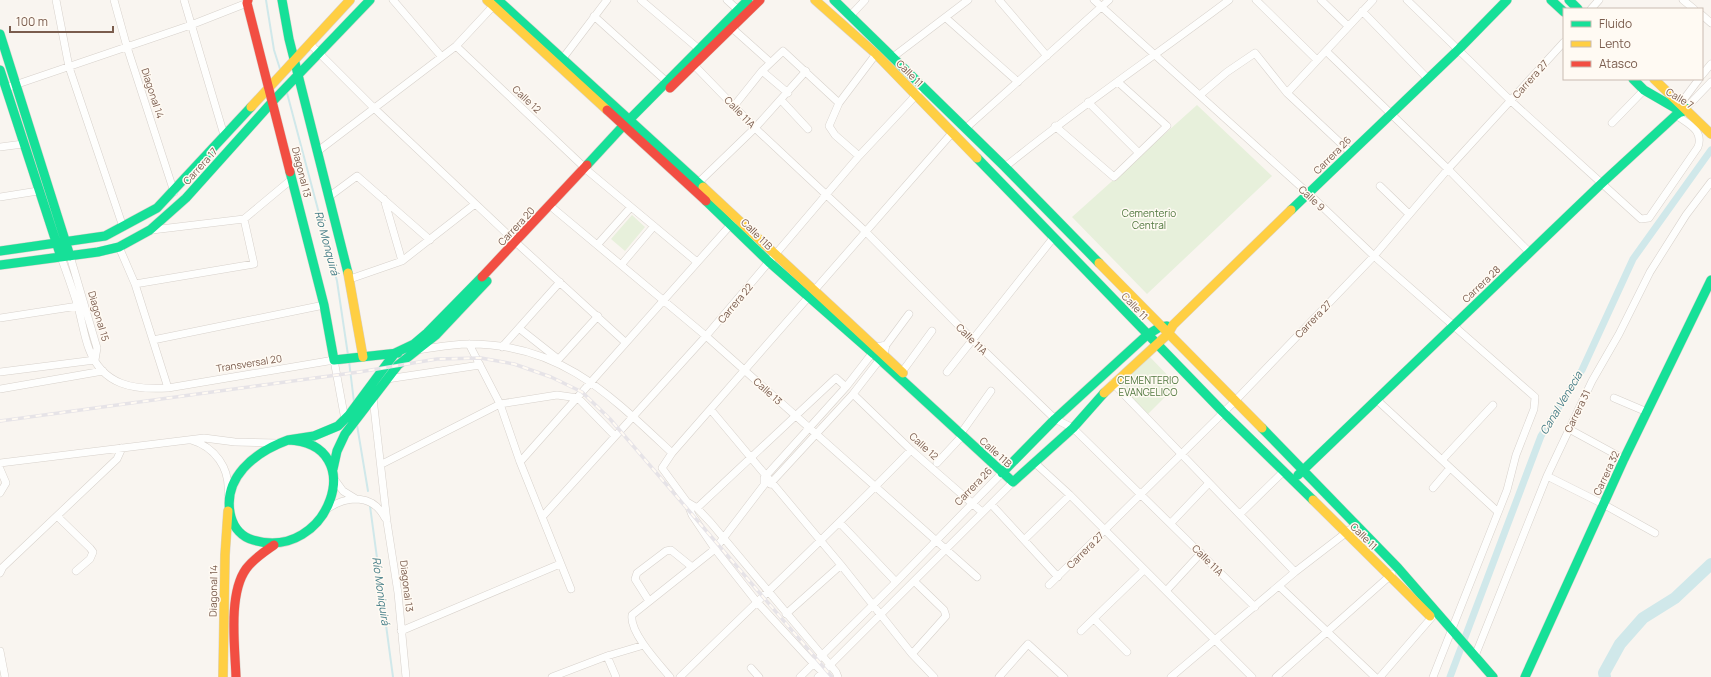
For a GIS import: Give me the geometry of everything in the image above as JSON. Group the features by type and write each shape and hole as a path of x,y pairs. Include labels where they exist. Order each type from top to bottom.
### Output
{"street":[{"path":"56,0 69,67 123,227"},
{"name":"Diagonal 14","path":"114,0 127,47 174,192"},
{"path":"184,0 224,135"},
{"path":"282,0 283,15 292,63"},
{"name":"Carrera 17","path":"0,251 55,243 66,243 105,236 157,208 174,192 224,135 350,0"},
{"name":"Carrera 17","path":"0,265 61,258 120,246 150,230 186,198 276,99 370,0"},
{"path":"393,0 441,56"},
{"path":"560,62 607,0"},
{"path":"641,0 700,50"},
{"path":"727,0 738,10"},
{"name":"Carrera 20","path":"363,404 373,398 398,365 436,335 667,82 748,0"},
{"name":"Carrera 20","path":"629,125 694,65 760,0"},
{"name":"Calle 11","path":"816,0 876,54 1147,335 1223,412 1294,479 1389,577 1432,613 1442,617 1444,622 1454,634 1493,677"},
{"name":"Calle 11","path":"834,0 966,128 1160,327 1304,470 1398,568 1432,613"},
{"path":"850,15 865,0"},
{"path":"893,57 968,0"},
{"path":"999,0 1047,56"},
{"name":"Calle 9","path":"1094,0 1309,194 1374,256 1533,394 1535,397 1534,409 1516,455 1507,490 1498,512"},
{"path":"966,128 1109,0"},
{"path":"1004,167 1055,126 1155,56 1229,0"},
{"path":"1256,0 1317,60"},
{"path":"1322,0 1348,26"},
{"path":"1287,93 1373,0"},
{"path":"1407,0 1511,101 1641,219 1649,218 1698,148 1700,141 1706,132 1680,109"},
{"name":"Carrera 26","path":"823,676 830,665 982,512 1073,428 1113,383 1168,334 1173,325 1309,194 1350,152 1459,49 1507,0"},
{"path":"1551,0 1563,11"},
{"path":"1569,0 1577,8"},
{"path":"1592,8 1599,0"},
{"path":"1683,0 1693,8"},
{"path":"6,88 191,25 247,1"},
{"name":"Diagonal 13","path":"247,1 276,99 292,179 324,305 349,419"},
{"path":"318,151 456,46 495,1"},
{"name":"Calle 11B","path":"495,1 734,221 776,254 810,294"},
{"path":"1362,11 1428,79"},
{"path":"594,16 667,82"},
{"path":"1703,17 1711,23"},
{"path":"946,18 1018,82"},
{"path":"732,28 770,62"},
{"name":"Diagonal 15","path":"0,34 66,243 97,348 95,360"},
{"name":"Carrera 27","path":"1049,585 1235,401 1374,256 1448,169 1563,43"},
{"path":"310,44 374,108 475,204 626,342"},
{"name":"Calle 12","path":"456,46 586,169 697,262"},
{"path":"734,106 770,62 783,51 839,103"},
{"path":"1326,51 1390,115 1448,169 1530,253"},
{"path":"1200,95 1227,72 1255,53 1287,93 1350,152"},
{"path":"859,156 831,131 829,126 839,103 876,54"},
{"name":"Diagonal 13","path":"292,63 318,151 350,279 360,357"},
{"name":"Carrera 28","path":"1703,73 1711,64"},
{"name":"Calle 11A","path":"694,65 755,128 866,232 973,340 1056,419 1073,428 1141,493 1255,607"},
{"name":"Diagonal 15","path":"0,70 55,243 78,306 90,350 95,360"},
{"path":"762,71 788,93"},
{"path":"698,182 755,128 782,100 806,71"},
{"name":"Calle 7","path":"1634,80 1644,90 1680,109 1697,121 1706,132"},
{"name":"Calle 7","path":"1655,80 1680,109"},
{"name":"Carrera 28","path":"1680,109 1698,80"},
{"path":"1055,126 1114,177 1167,126 1118,82"},
{"name":"Carrera 28","path":"1294,479 1601,184 1680,109 1711,82"},
{"name":"Carrera 22","path":"544,516 615,436 634,418 706,336 859,156 924,87"},
{"path":"1612,124 1644,90"},
{"path":"782,100 808,129"},
{"path":"1088,102 1139,153"},
{"name":"Calle 11B","path":"629,125 698,182 769,262 880,352 963,432"},
{"path":"823,676 813,663 756,601 715,549 692,515 687,502 662,468 672,453 952,133"},
{"path":"0,147 23,144"},
{"name":"Carrera 20","path":"288,440 322,434 349,419 363,404 396,353 406,349 420,339 554,209 586,169"},
{"path":"330,196 357,176 384,198 430,240"},
{"path":"150,230 244,219 292,179"},
{"name":"Carrera 31","path":"1475,656 1547,476 1592,381 1619,334 1650,272 1686,215 1711,182"},
{"path":"1380,186 1409,214"},
{"path":"0,197 38,191"},
{"path":"384,198 402,261"},
{"path":"350,279 402,261 475,204"},
{"path":"598,244 631,207"},
{"name":"Calle 13","path":"554,209 598,244 706,336 978,577"},
{"path":"135,284 254,264 244,219"},
{"path":"520,462 734,221"},
{"path":"622,265 654,226"},
{"path":"947,372 1054,237"},
{"path":"120,246 135,284 168,388"},
{"name":"Carrera 32","path":"1526,677 1548,624 1624,459 1711,280"},
{"path":"502,347 520,329 560,282"},
{"path":"153,340 324,305"},
{"path":"0,318 78,306"},
{"path":"764,485 772,482 854,394 880,352 909,314"},
{"path":"557,360 598,316"},
{"name":"Carrera 26","path":"800,677 896,582 1004,470 1056,419 1147,335 1160,327 1173,325"},
{"path":"520,329 557,360 592,382 672,453"},
{"path":"902,372 932,331"},
{"path":"436,335 448,346"},
{"path":"416,350 469,344 502,347 557,360"},
{"path":"469,344 500,404 520,462 544,516 560,564 571,589"},
{"name":"Transversal 20","path":"95,360 103,371 115,381 127,387 149,389 168,388 336,360 416,350"},
{"path":"670,677 644,645 631,620 632,615 715,549 764,485 764,478 846,387 880,352"},
{"name":"Calle 11B","path":"880,352 1015,480"},
{"path":"0,372 95,360"},
{"path":"387,379 480,365"},
{"path":"0,389 103,371"},
{"path":"697,508 836,378 846,387"},
{"path":"1113,383 1180,455 1240,514 1295,572"},
{"path":"937,463 963,432 991,390"},
{"name":"Calle 12","path":"854,394 911,450 982,512"},
{"path":"382,464 500,404 557,395 578,398 615,436"},
{"name":"Diagonal 13","path":"373,398 382,464 387,522 398,593 406,677"},
{"path":"1614,398 1647,412"},
{"path":"1377,400 1498,512 1454,634 1433,677"},
{"path":"1442,460 1492,405"},
{"path":"711,410 752,457 766,476 841,565 912,654 934,677"},
{"name":"Carrera 20","path":"334,473 339,445 349,419"},
{"path":"1569,429 1624,459"},
{"path":"0,463 204,438 235,442 277,442 288,440 302,441 316,447 323,453 334,473 334,492 327,509 309,530 292,540 274,546 257,558 241,577 236,613 236,677"},
{"path":"187,439 203,445 216,456 223,466 227,478 229,505 234,524 247,538 255,543 274,546"},
{"path":"228,495 247,463 261,451 277,442"},
{"path":"0,573 3,567 117,458 122,448"},
{"path":"680,677 756,601 840,524 911,450"},
{"path":"1035,463 1070,495 1252,677"},
{"path":"1433,488 1450,468"},
{"path":"0,469 6,483 0,493"},
{"path":"1240,514 1284,471"},
{"name":"Diagonal 13","path":"334,473 336,483 343,492 360,500 375,504 382,512 387,522"},
{"path":"1547,476 1604,504 1655,533"},
{"path":"1171,523 1209,483"},
{"path":"1024,540 1070,495"},
{"path":"327,509 342,502 360,500"},
{"path":"687,502 697,508 723,538 836,672 838,677"},
{"path":"991,504 1058,577"},
{"name":"Diagonal 14","path":"223,677 225,547 229,505"},
{"path":"57,516 93,552 90,560 76,571"},
{"path":"840,524 896,582"},
{"path":"1171,677 1216,641 1295,572 1356,525"},
{"path":"649,601 635,579 637,573 666,550 671,550 692,567"},
{"path":"1166,591 1201,553"},
{"path":"401,631 560,564"},
{"path":"786,614 841,565"},
{"path":"1276,677 1329,632 1398,568"},
{"path":"1081,631 1144,570"},
{"path":"912,654 946,616 944,610 914,581"},
{"path":"1279,586 1375,677"},
{"path":"1380,677 1432,613"},
{"path":"1094,619 1127,652"},
{"path":"1000,677 1028,644 1064,677"},
{"path":"552,677 607,656 644,645"},
{"path":"0,651 5,677"},
{"path":"607,656 616,677"},
{"path":"751,668 759,677"}],"green space":[{"name":"Cementerio Central","path":"1197,105 1272,176 1147,294 1072,217"},
{"path":"632,215 645,227 625,251 611,239"},
{"name":"CEMENTERIO EVANGELICO","path":"1149,356 1177,385 1147,415 1118,386"}],"waterway":[{"name":"Río Monquirá","path":"266,0 274,50 280,69"},
{"name":"Río Monquirá","path":"287,93 337,281 348,355"},
{"name":"Canal Venecia","path":"1450,677 1541,436 1582,370 1633,259 1711,150"},
{"name":"Río Monquirá","path":"349,361 354,402"},
{"name":"Río Monquirá","path":"357,425 368,491"},
{"name":"Río Moniquirá","path":"370,506 393,677"},
{"path":"1605,677 1604,673 1620,644 1643,618 1675,598 1711,564"}],"railway":[{"path":"0,421 359,372 437,359 481,358 514,364 551,377 582,392 610,419 832,677"}],"traffic: fast":[{"path":"282,0 289,39 348,273"},
{"path":"0,265 98,252 119,247 150,230 186,198 273,101 370,0"},
{"path":"498,0 703,187"},
{"path":"587,165 623,126 748,0"},
{"path":"834,0 1005,167 1099,263"},
{"path":"1291,210 1459,49 1507,0"},
{"path":"1551,0 1563,11"},
{"path":"1569,0 1577,8"},
{"path":"0,34 70,256"},
{"path":"0,70 61,257"},
{"path":"1634,80 1644,90 1682,112"},
{"path":"0,251 105,236 157,208 251,107"},
{"path":"1298,475 1601,184 1676,115 1686,108"},
{"path":"977,158 1223,412 1313,500"},
{"path":"290,172 324,305 334,360 398,353"},
{"path":"706,201 769,262 874,354 1013,482 1073,428 1104,393"},
{"path":"288,440 314,436 338,426 349,415 395,353 414,344 427,333 482,277"},
{"path":"1525,677 1624,459 1711,280"},
{"path":"333,469 337,451 345,434 398,365 436,335 487,281"},
{"path":"1002,473 1055,419 1147,335 1160,327 1167,326"},
{"path":"1262,428 1398,568 1493,677"},
{"path":"288,440 313,446 328,460 333,479 330,500 319,519 302,534 280,542 249,539 239,532 232,521 229,503 231,490 243,468 253,459 276,445 288,440"}],"traffic: slow":[{"path":"251,107 350,0"},
{"path":"487,0 607,110"},
{"path":"815,0 876,54 977,158"},
{"path":"1655,80 1711,134"},
{"path":"703,187 903,373"},
{"path":"1104,393 1168,334 1173,325 1291,210"},
{"path":"1099,263 1262,428"},
{"path":"348,273 363,357"},
{"path":"1313,500 1430,616"},
{"path":"223,677 225,555 228,511"}],"traffic: jam":[{"path":"248,0 247,3 290,172"},
{"path":"670,88 760,0"},
{"path":"607,110 706,201"},
{"path":"482,277 587,165"},
{"path":"236,677 234,621 237,592 240,580 249,565 274,545"}]}
